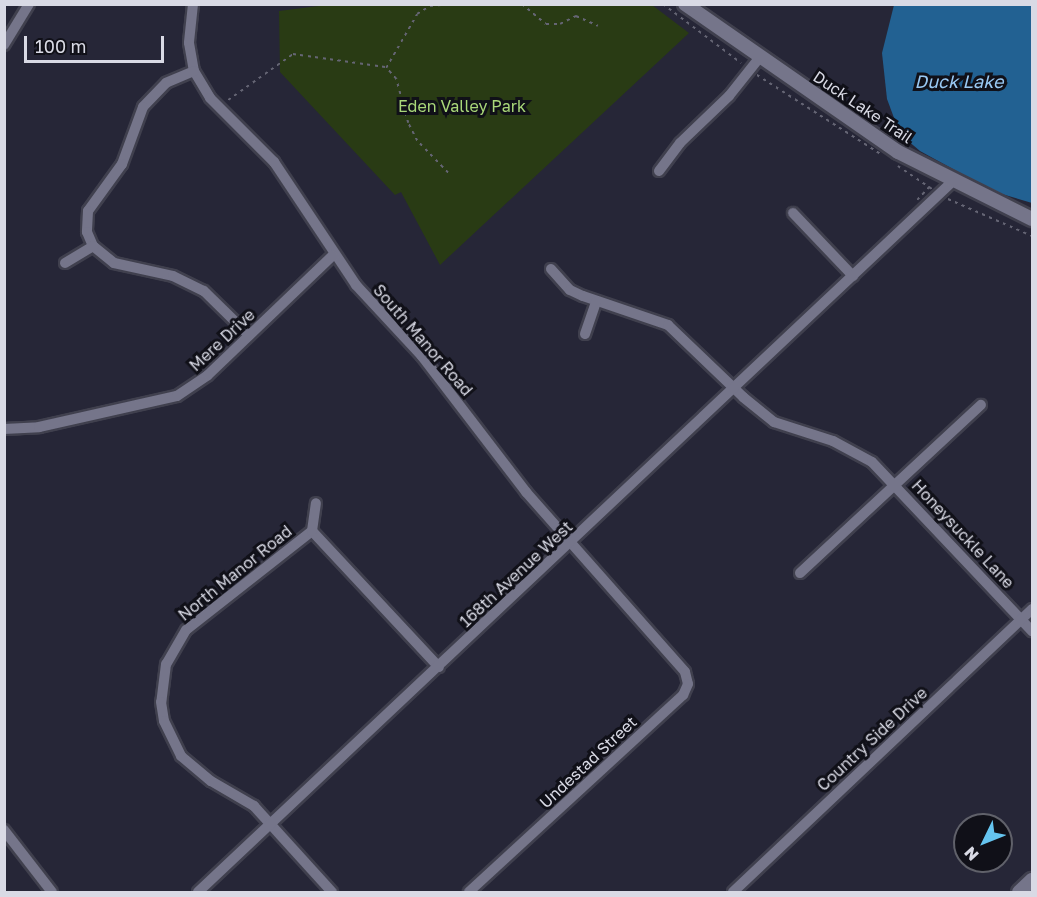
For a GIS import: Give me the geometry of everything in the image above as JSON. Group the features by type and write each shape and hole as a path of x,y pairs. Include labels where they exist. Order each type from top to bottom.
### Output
{"street":[{"path":"4,45 29,4"},
{"name":"South Manor Road","path":"193,4 189,43 194,70 218,107 274,162 333,255 421,355 526,492 572,541 686,672"},
{"name":"Duck Lake Trail","path":"685,4 855,125 952,182 1032,219"},
{"path":"659,171 680,143 729,96 760,57"},
{"path":"194,70 166,83 143,107 122,165 88,211 87,232 93,246 114,263 188,282 217,302 249,335"},
{"name":"168th Avenue West","path":"198,892 952,182"},
{"path":"793,213 853,276"},
{"path":"65,263 93,246"},
{"name":"Mere Drive","path":"4,429 39,427 160,403 193,387 333,255"},
{"name":"Honeysuckle Lane","path":"551,269 570,290 596,302 668,325 734,388 774,422 853,450 896,484 1032,631"},
{"path":"585,334 596,302"},
{"name":"Honeysuckle Lane","path":"800,573 981,405"},
{"path":"312,531 316,503"},
{"name":"North Manor Road","path":"332,892 254,806 203,776 181,756 164,721 162,683 175,646 186,630 312,531 439,667"},
{"name":"Country Side Drive","path":"733,892 1032,609"},
{"name":"Undestad Street","path":"469,892 683,695 688,684 686,672"},
{"path":"4,830 52,892"},
{"path":"1019,892 1032,880"}],"path":[{"path":"386,68 417,14 430,6 452,4"},
{"path":"522,4 546,24 560,24 576,16 598,26"},
{"path":"218,107 293,54 386,68 396,79 408,123 417,141 448,173"}],"green space":[{"name":"Eden Valley Park","path":"334,4 652,5 689,33 440,265 401,192 395,195 280,72 279,11"}],"water":[{"name":"Duck Lake","path":"894,5 1032,5 1032,203 995,192 920,151 900,134 887,99 882,53"}]}
